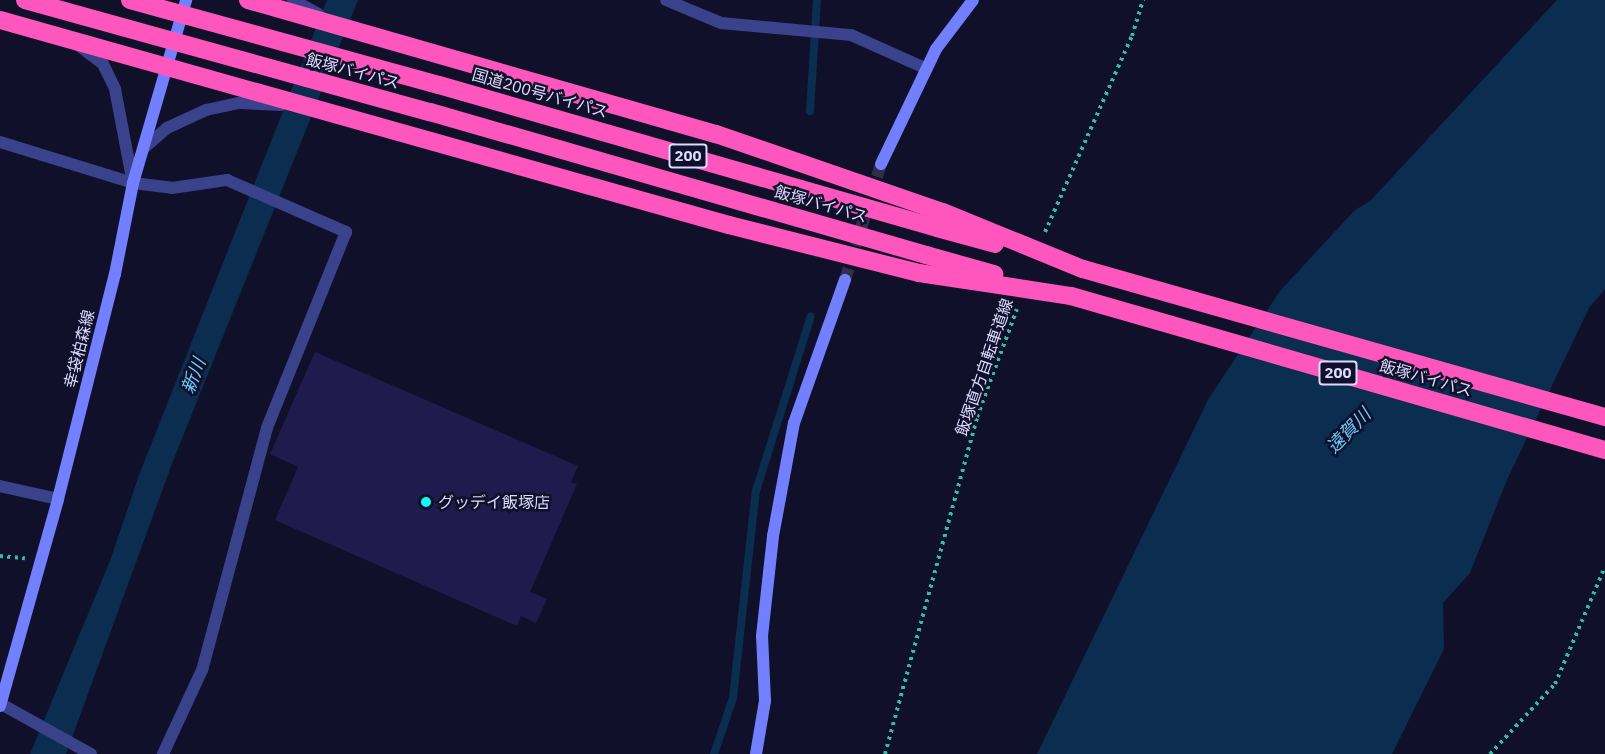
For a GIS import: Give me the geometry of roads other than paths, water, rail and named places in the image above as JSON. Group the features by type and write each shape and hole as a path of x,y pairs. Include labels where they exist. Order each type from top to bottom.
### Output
{"highway":[{"name":"飯塚バイパス","path":"25,0 430,112 1605,450"},
{"name":"国道200号バイパス","path":"130,0 940,220"},
{"path":"248,0 316,17 346,29 716,134 940,220"},
{"path":"0,20 278,102 303,105 729,225 919,273 1071,296"},
{"name":"飯塚バイパス","path":"940,220 1083,269 1605,417"}],"main road":[{"name":"幸袋柏森線","path":"0,705 58,499 115,274 133,183 186,0"},
{"path":"881,164 936,49 973,0"},
{"path":"756,754 765,701 762,636 779,502 794,423 844,280"}],"street":[{"path":"293,0 316,17"},
{"path":"666,0 721,23 851,35 927,69"},
{"path":"72,40 103,64 115,89 133,183"},
{"path":"144,148 167,128 206,111 240,103 278,102"},
{"path":"0,142 133,183 172,188 227,180 346,232 267,428 202,670 162,754"},
{"path":"0,486 58,499"},
{"path":"0,705 91,754"}],"water":[{"name":"新川","path":"327,0 358,0 173,461 66,754 30,754 110,561 139,475"},
{"name":"遠賀川","path":"1557,0 1605,0 1605,289 1589,308 1506,482 1470,573 1443,603 1444,649 1392,754 1037,754 1209,398 1280,291 1354,211 1371,200"}],"waterway":[{"path":"810,111 817,0"},
{"path":"714,754 733,698 756,491 811,316"}],"tunnel":[{"path":"845,280 881,164"}],"place":[{"name":"グッデイ飯塚店","path":"426,502"}]}
